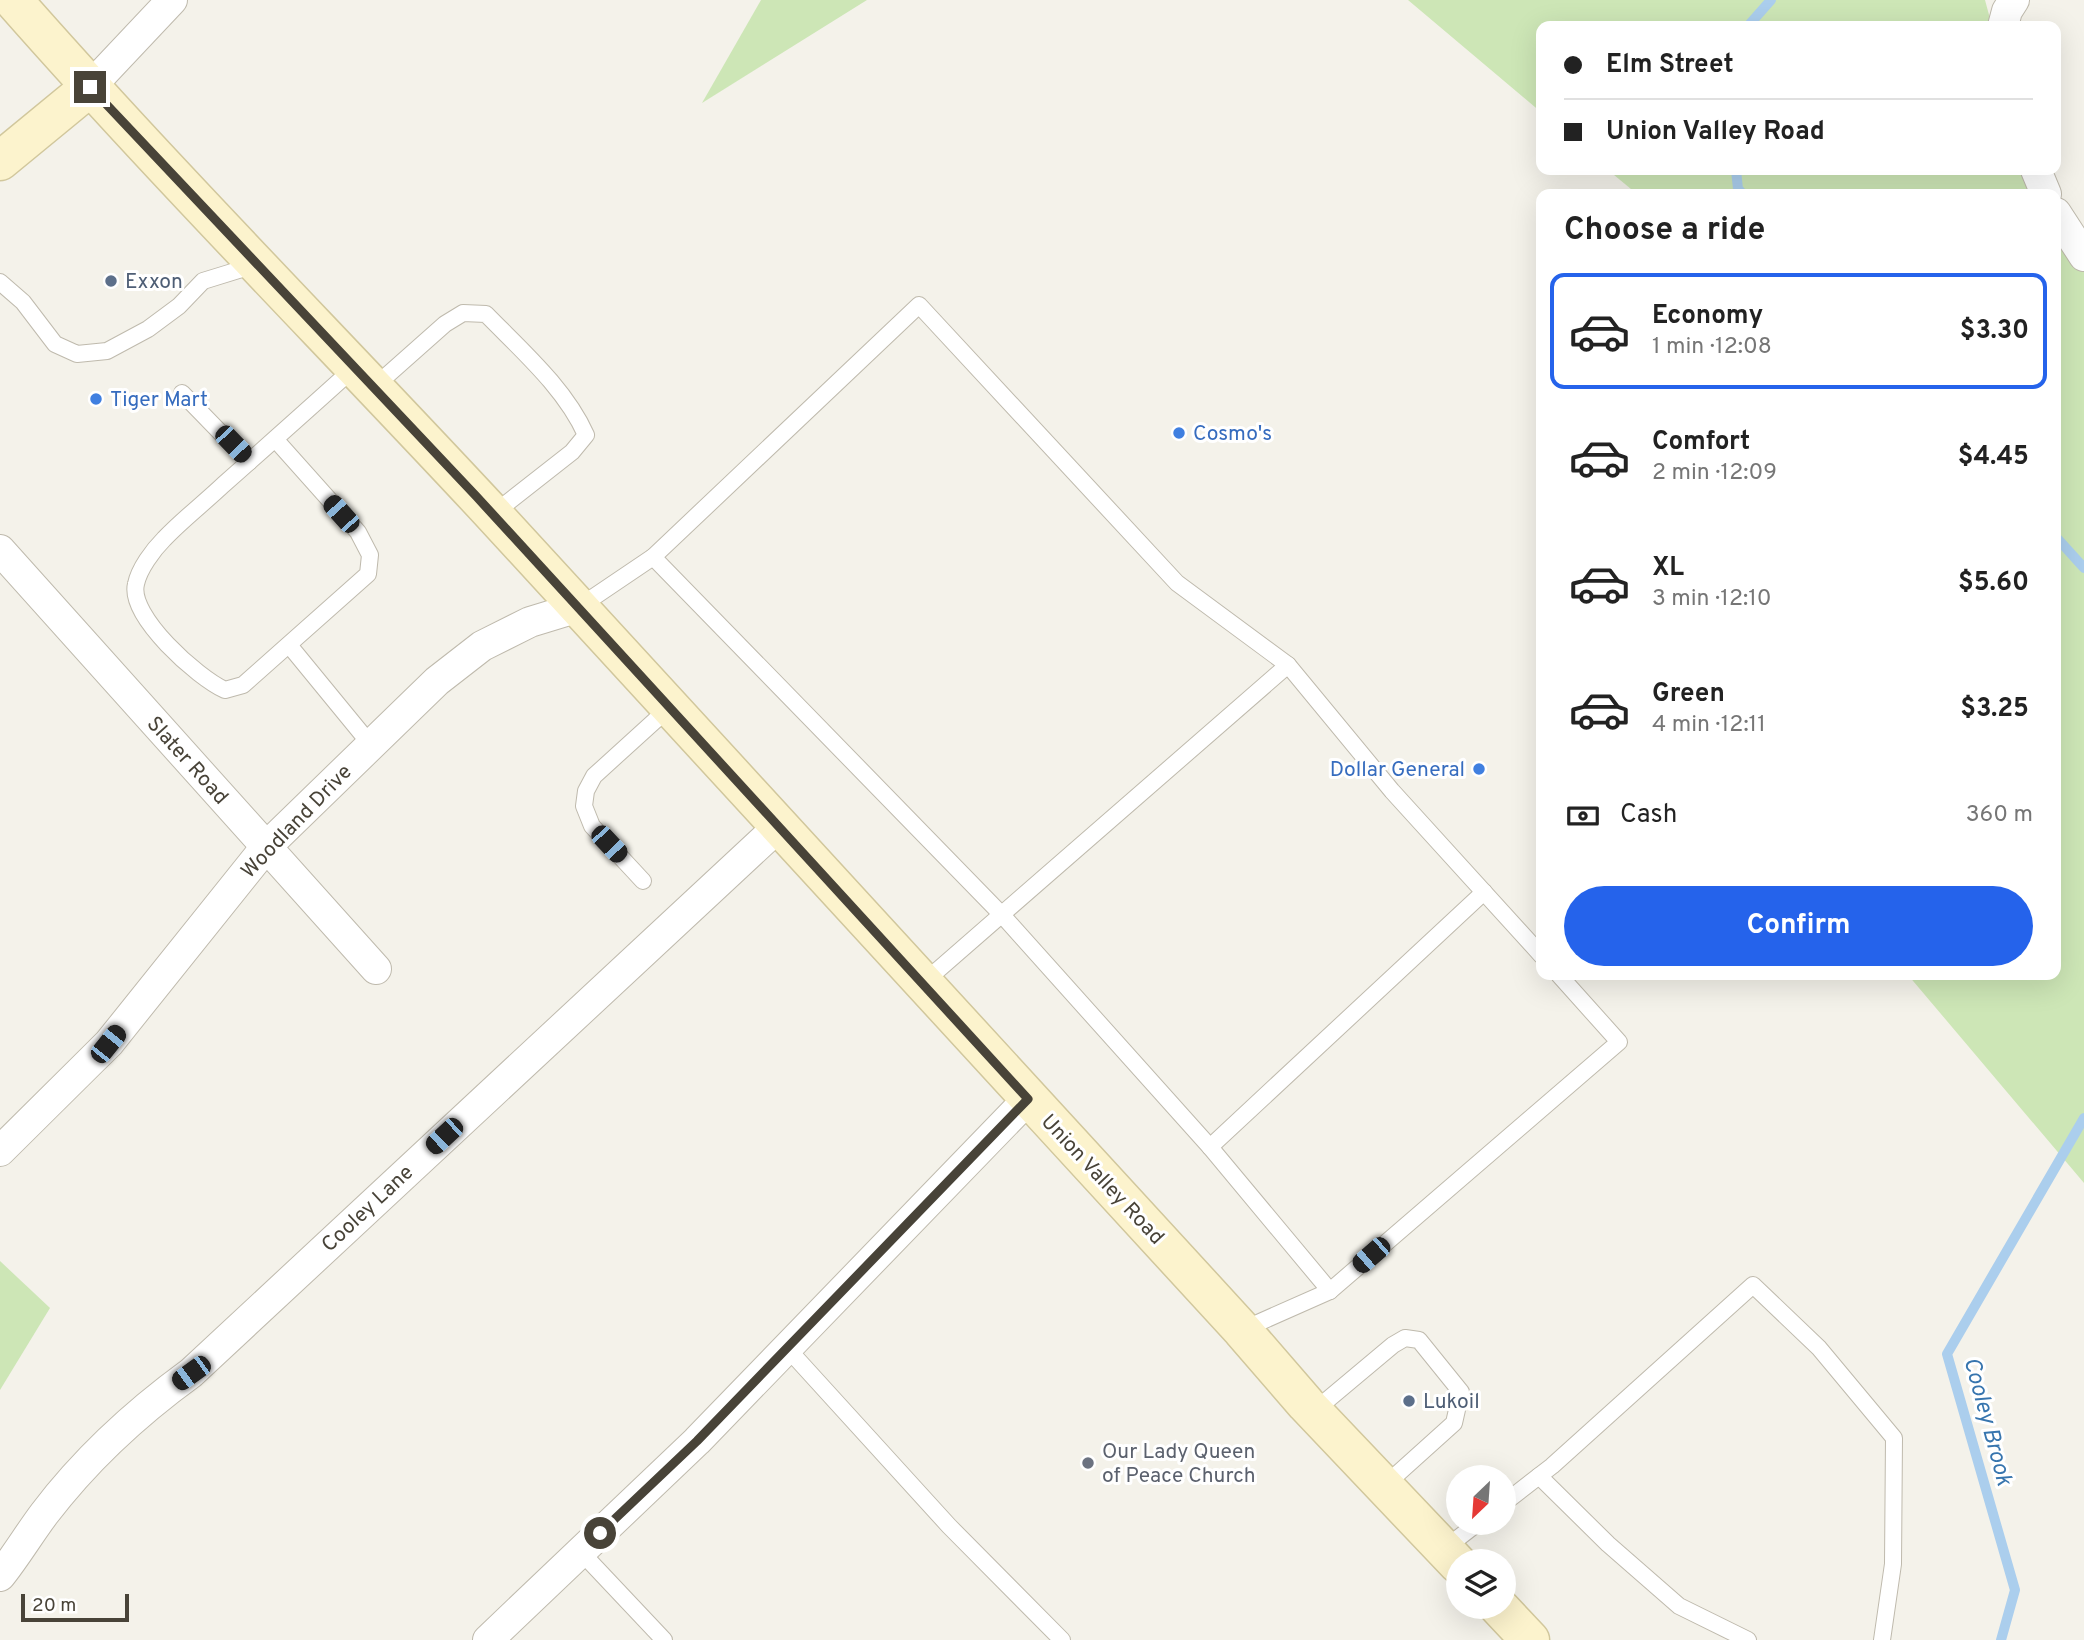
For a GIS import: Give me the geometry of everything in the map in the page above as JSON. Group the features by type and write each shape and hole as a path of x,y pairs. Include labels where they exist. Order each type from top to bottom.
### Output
{"main road":[{"name":"Union Valley Road","path":"13,0 90,87 579,607 1242,1330 1314,1412 1446,1552"},
{"path":"0,161 90,87"},
{"path":"1510,1619 1530,1640"}],"street":[{"path":"90,87 172,0"},
{"path":"2004,21 2014,0"},
{"path":"2061,221 2084,256"},
{"name":"Slater Road","path":"0,550 376,969"},
{"name":"Woodland Drive","path":"0,1152 108,1044 266,847 437,681 482,646 530,622 579,607"},
{"name":"Cooley Lane","path":"0,1576 44,1514 90,1461 143,1408 191,1373 780,825"},
{"path":"488,1640 697,1441 1028,1099"}],"lane":[{"path":"0,282 23,302 55,345 77,354 107,351 148,329 179,306 203,281 257,264"},
{"path":"579,607 653,557 919,305 1177,583 1289,665 1392,791 1536,949"},
{"path":"275,439 358,532 370,555 368,574 243,685 225,690 208,683 152,627 136,603 135,585 145,565 162,540 275,439 463,313 486,314 576,412 586,435 572,452 493,514"},
{"path":"182,393 249,462"},
{"path":"653,557 1003,916 1210,1147 1330,1291"},
{"path":"289,645 371,745"},
{"path":"923,983 1289,665"},
{"path":"643,881 592,826 584,806 586,791 594,776 670,706"},
{"path":"1210,1147 1484,891"},
{"path":"1242,1330 1330,1291 1619,1042 1563,980"},
{"path":"1516,1494 1753,1285 1819,1348 1894,1437 1893,1564 1882,1640"},
{"path":"1314,1412 1393,1345 1405,1338 1419,1340 1461,1392 1454,1423 1384,1486"},
{"path":"787,1348 950,1527 1062,1640"},
{"path":"1539,1476 1608,1544 1679,1606 1748,1640"},
{"path":"1457,1549 1469,1535"},
{"path":"581,1552 664,1640"}],"green space":[{"path":"761,0 867,0 702,103"},
{"path":"1408,0 1985,0 1991,21 1536,21 1536,108"},
{"path":"1614,175 2036,175 2042,189 1631,189"},
{"path":"2061,216 2084,246 2084,1183 1912,980 2061,980"},
{"path":"0,1261 50,1308 0,1390"}],"waterway":[{"path":"1752,21 1771,0"},
{"path":"1737,175 1738,189"},
{"path":"2061,543 2084,568"},
{"name":"Cooley Brook","path":"2001,1640 2015,1590 1947,1354 2084,1118"}],"place":[{"name":"Exxon","path":"111,281"},
{"name":"Tiger Mart","path":"96,399"},
{"name":"Cosmo's","path":"1179,433"},
{"name":"Dollar General","path":"1479,769"},
{"name":"Lukoil","path":"1409,1401"},
{"name":"Our Lady Queen of Peace Church","path":"1088,1463"}],"route":[{"path":"90,87 476,496 1028,1099 697,1441 600,1533"}]}
